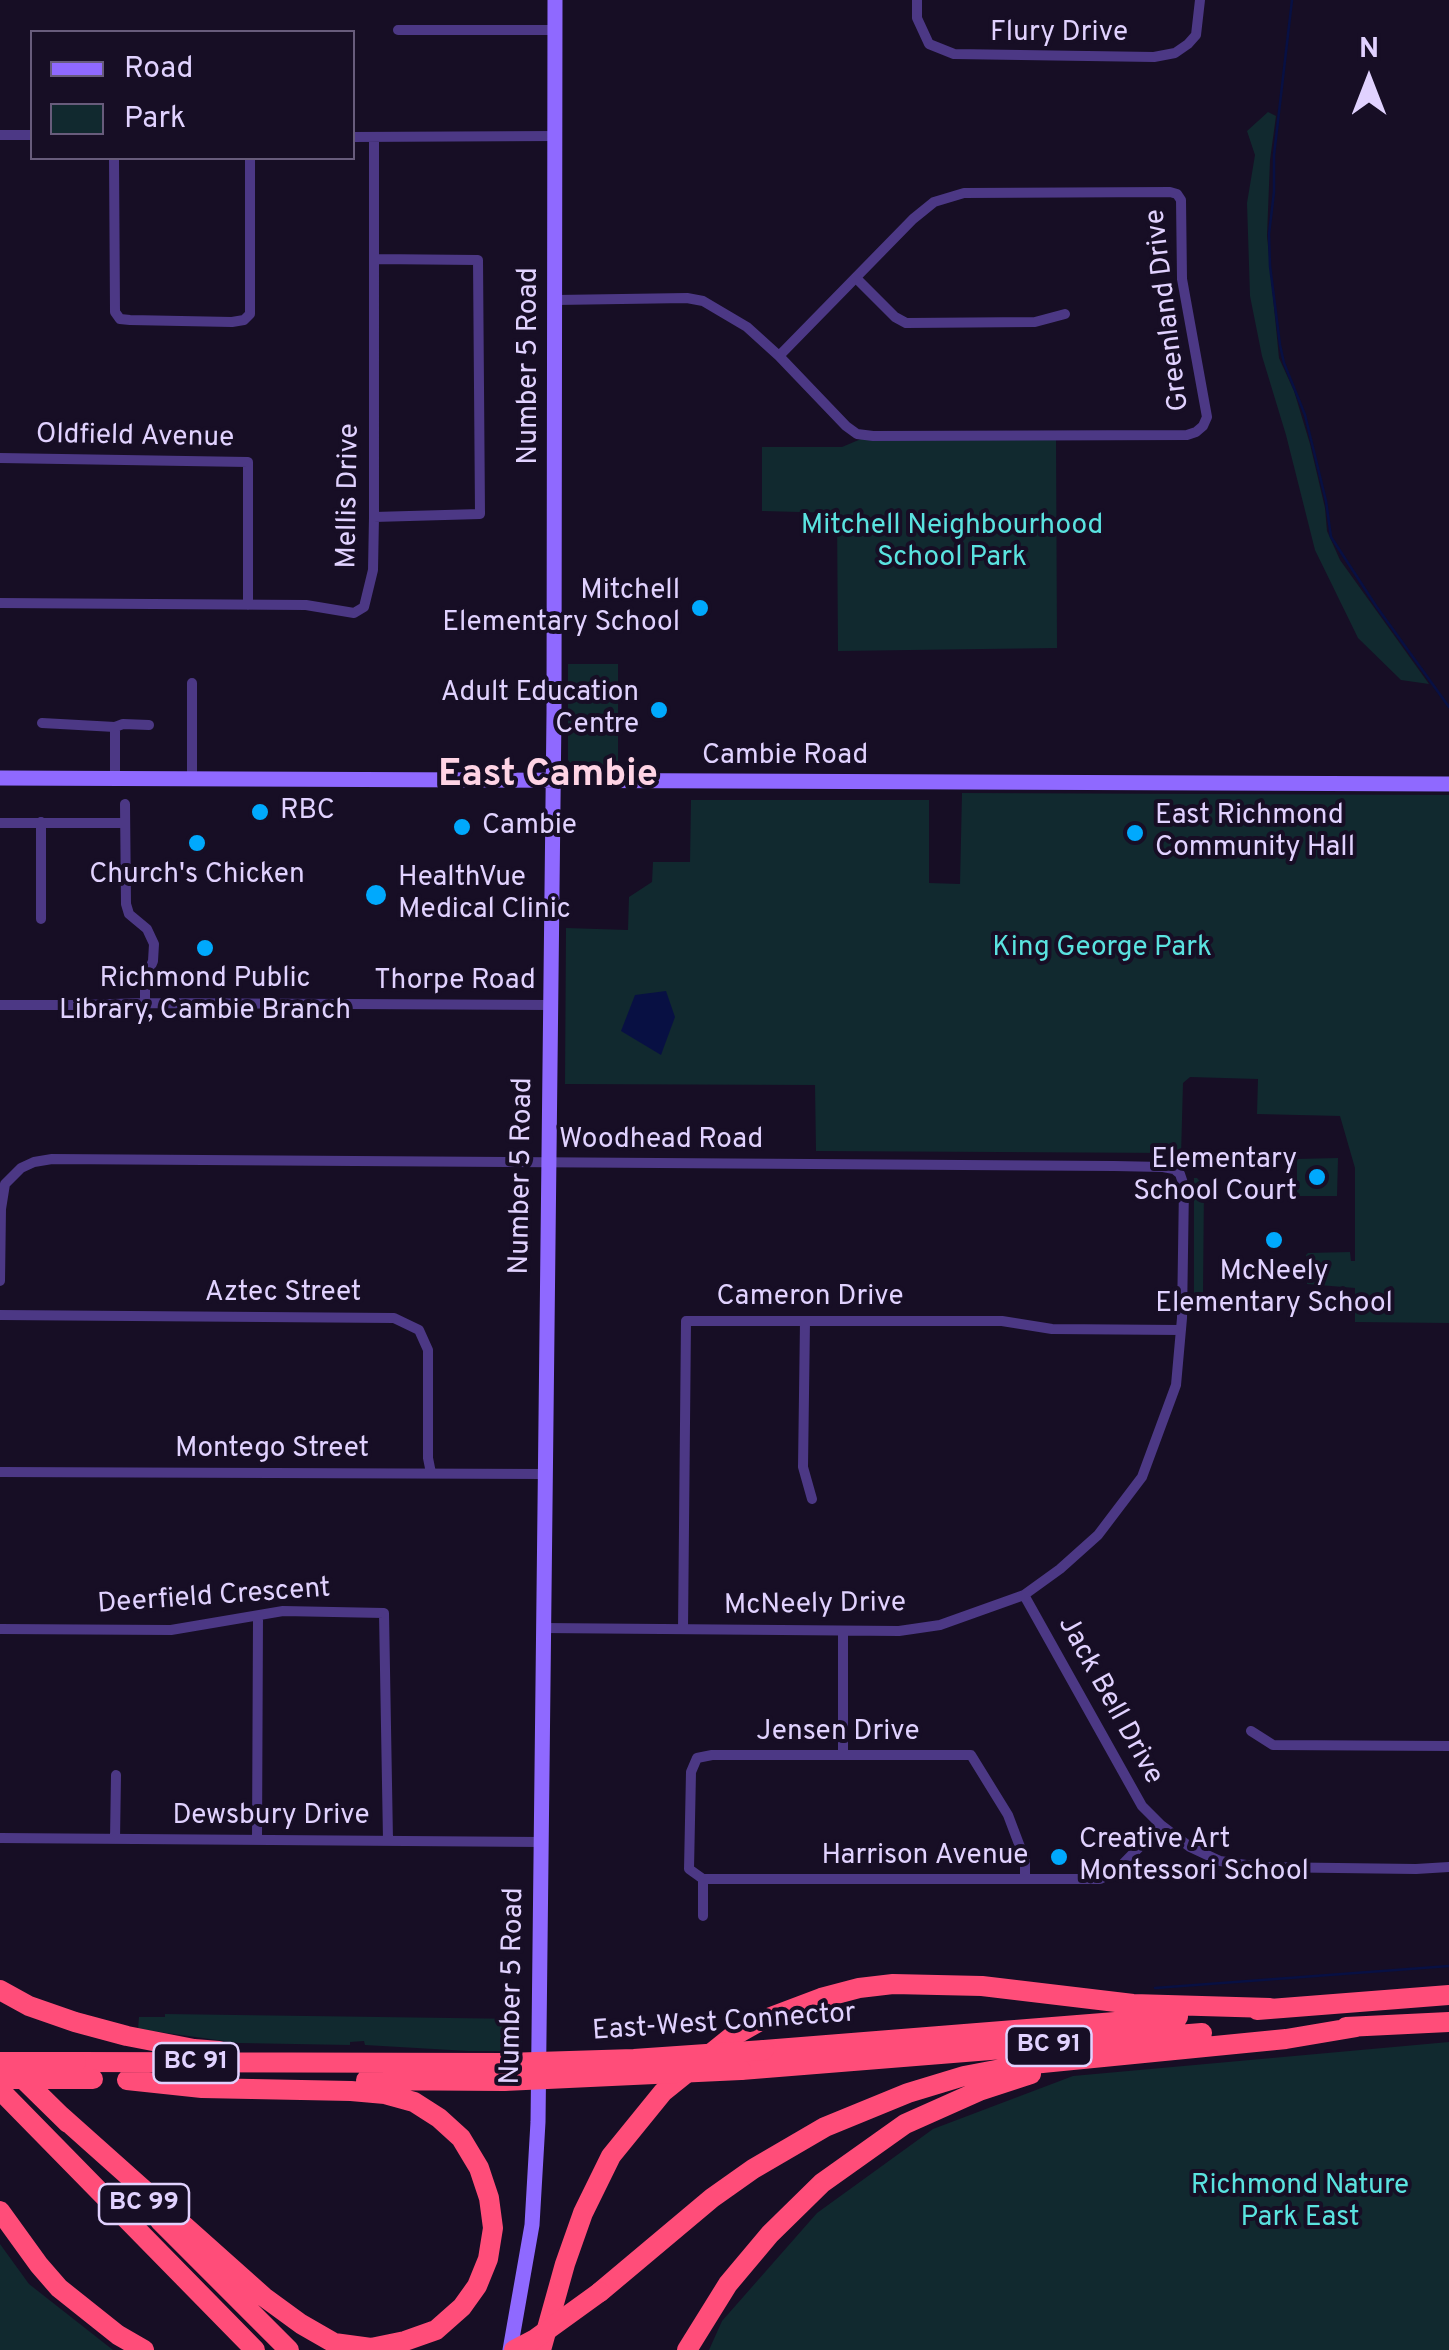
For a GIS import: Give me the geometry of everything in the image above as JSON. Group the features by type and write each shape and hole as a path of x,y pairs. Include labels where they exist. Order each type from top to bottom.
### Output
{"highway":[{"path":"541,2350 583,2213 612,2156 663,2092 730,2038 760,2020 821,1998 893,1984 982,1986 1133,2004 1270,2008"},
{"path":"0,1990 29,2006 126,2036 315,2064"},
{"name":"East-West Connector","path":"0,2078 127,2080 504,2072 1449,1994"},
{"name":"East-West Connector","path":"0,2059 315,2064 622,2077 1276,2027 1449,2022"},
{"path":"512,2350 548,2330 600,2292 712,2198 753,2169 825,2127 908,2093 964,2076 1022,2065 1286,2039 1357,2027"},
{"path":"687,2350 728,2284 770,2234 822,2183 905,2124 1024,2076 1099,2056"},
{"name":"BC 99","path":"0,2059 60,2114 180,2242 290,2350"},
{"path":"60,2114 264,2297 334,2343 372,2348 436,2330 462,2307 477,2286 488,2259 493,2228 479,2168 461,2138 414,2102 351,2090 202,2088 127,2080"},
{"name":"BC 99","path":"0,2090 255,2350"},
{"path":"0,2211 58,2288 118,2335 144,2350"}],"main road":[{"name":"Number 5 Road","path":"512,2350 526,2269 537,2158 553,782 555,0"},
{"name":"Cambie Road","path":"0,778 1449,784"}],"street":[{"name":"Flury Drive","path":"916,0 928,44 954,54 1135,56 1175,53 1188,44 1196,35 1200,0"},
{"path":"398,30 555,30"},
{"path":"0,135 30,135"},
{"path":"355,137 555,136"},
{"name":"Mellis Drive","path":"0,603 306,605 359,612 367,601 370,584 374,517 374,137"},
{"path":"114,160 114,312 120,319 130,320 232,322 244,320 250,314 250,160"},
{"name":"Greenland Drive","path":"556,300 703,301 747,327 857,434 1187,434 1203,426 1206,416 1182,279 1177,194 964,194 934,202 779,356"},
{"path":"904,208 913,219"},
{"path":"374,259 478,260 480,494 480,514 374,517"},
{"path":"856,278 894,318 906,322 1035,322 1065,314"},
{"name":"Oldfield Avenue","path":"0,458 248,462 248,605"},
{"path":"192,683 192,778"},
{"path":"42,723 150,725"},
{"path":"115,727 115,778"},
{"path":"125,804 126,904 129,914 147,930 154,944 153,961 145,980 145,1003"},
{"path":"41,822 41,919"},
{"path":"0,823 125,823"},
{"name":"Thorpe Road","path":"0,1005 550,1005"},
{"name":"Woodhead Road","path":"0,1281 5,1184 20,1168 52,1159 1146,1166 1174,1169 1180,1174"},
{"name":"McNeely Drive","path":"543,1628 899,1631 940,1625 1024,1595 1098,1535 1142,1477 1176,1385 1184,1186 1180,1174"},
{"name":"Aztec Street","path":"0,1316 394,1318 419,1330 428,1350 430,1473"},
{"name":"Cameron Drive","path":"683,1629 686,1321 1002,1321 1052,1329 1181,1330"},
{"path":"804,1321 803,1467 812,1498"},
{"name":"Montego Street","path":"0,1472 544,1474"},
{"name":"Jack Bell Drive","path":"1024,1595 1142,1806 1190,1847 1220,1861 1259,1867 1449,1867"},
{"name":"Deerfield Crescent","path":"0,1629 171,1630 283,1611 384,1613 388,1840"},
{"path":"257,1840 258,1617"},
{"path":"843,1631 843,1755"},
{"path":"1252,1731 1273,1745 1449,1746"},
{"name":"Jensen Drive","path":"703,1880 690,1870 691,1772 697,1758 712,1755 971,1755 1008,1815 1025,1860 1025,1879"},
{"path":"115,1840 116,1775"},
{"name":"Harrison Avenue","path":"703,1880 1100,1880 1116,1872 1161,1825"},
{"name":"Dewsbury Drive","path":"0,1838 541,1842"},
{"path":"703,1880 703,1916"}],"green space":[{"path":"1268,112 1276,116 1267,236 1279,358 1310,444 1327,531 1340,560 1429,684 1401,680 1358,638 1315,550 1262,356 1250,296 1247,203 1255,155 1247,131"},
{"name":"Mitchell Neighbourhood School Park","path":"1056,438 1057,648 838,651 837,513 762,511 762,447 842,447 861,439"},
{"path":"568,664 618,664 618,765 572,765 568,760"},
{"name":"King George Park","path":"962,793 1449,795 1449,1323 1355,1322 1355,1288 1307,1284 1308,1253 1350,1252 1351,1261 1355,1261 1355,1168 1340,1116 1257,1114 1258,1079 1190,1077 1183,1083 1181,1156 816,1151 815,1085 565,1084 566,928 628,930 629,897 652,882 653,862 690,862 691,800 929,800 929,883 960,884"},
{"name":"Elementary School Court","path":"1338,1158 1337,1196 1297,1196 1297,1159"},
{"path":"1194,1178 1204,1186 1203,1292 1211,1302 1194,1303"},
{"path":"165,2014 522,2019 522,2051 365,2045 364,2041 350,2045 239,2043 138,2029 139,2017"},
{"name":"Richmond Nature Park East","path":"1449,2042 1449,2350 709,2350 722,2321 817,2213 933,2129 1073,2076"},
{"path":"0,2244 29,2284 113,2350 0,2350"}],"shaded area":[{"path":"666,991 675,1017 661,1055 621,1031 635,995"}],"waterway":[{"path":"1292,0 1269,234 1280,345 1305,415 1331,537 1449,707"},
{"path":"1155,1988 1449,1966"}],"place":[{"name":"Mitchell Elementary School","path":"700,608"},
{"name":"Adult Education Centre","path":"659,710"},
{"name":"RBC","path":"260,812"},
{"name":"Cambie","path":"462,827"},
{"name":"East Richmond Community Hall","path":"1135,833"},
{"name":"Church's Chicken","path":"197,843"},
{"name":"HealthVue Medical Clinic","path":"376,895"},
{"name":"Richmond Public Library, Cambie Branch","path":"205,948"},
{"name":"Elementary School Court","path":"1317,1177"},
{"name":"McNeely Elementary School","path":"1274,1240"},
{"name":"Creative Art Montessori School","path":"1059,1857"}],"district":[{"name":"East Cambie","path":"548,777"}]}
